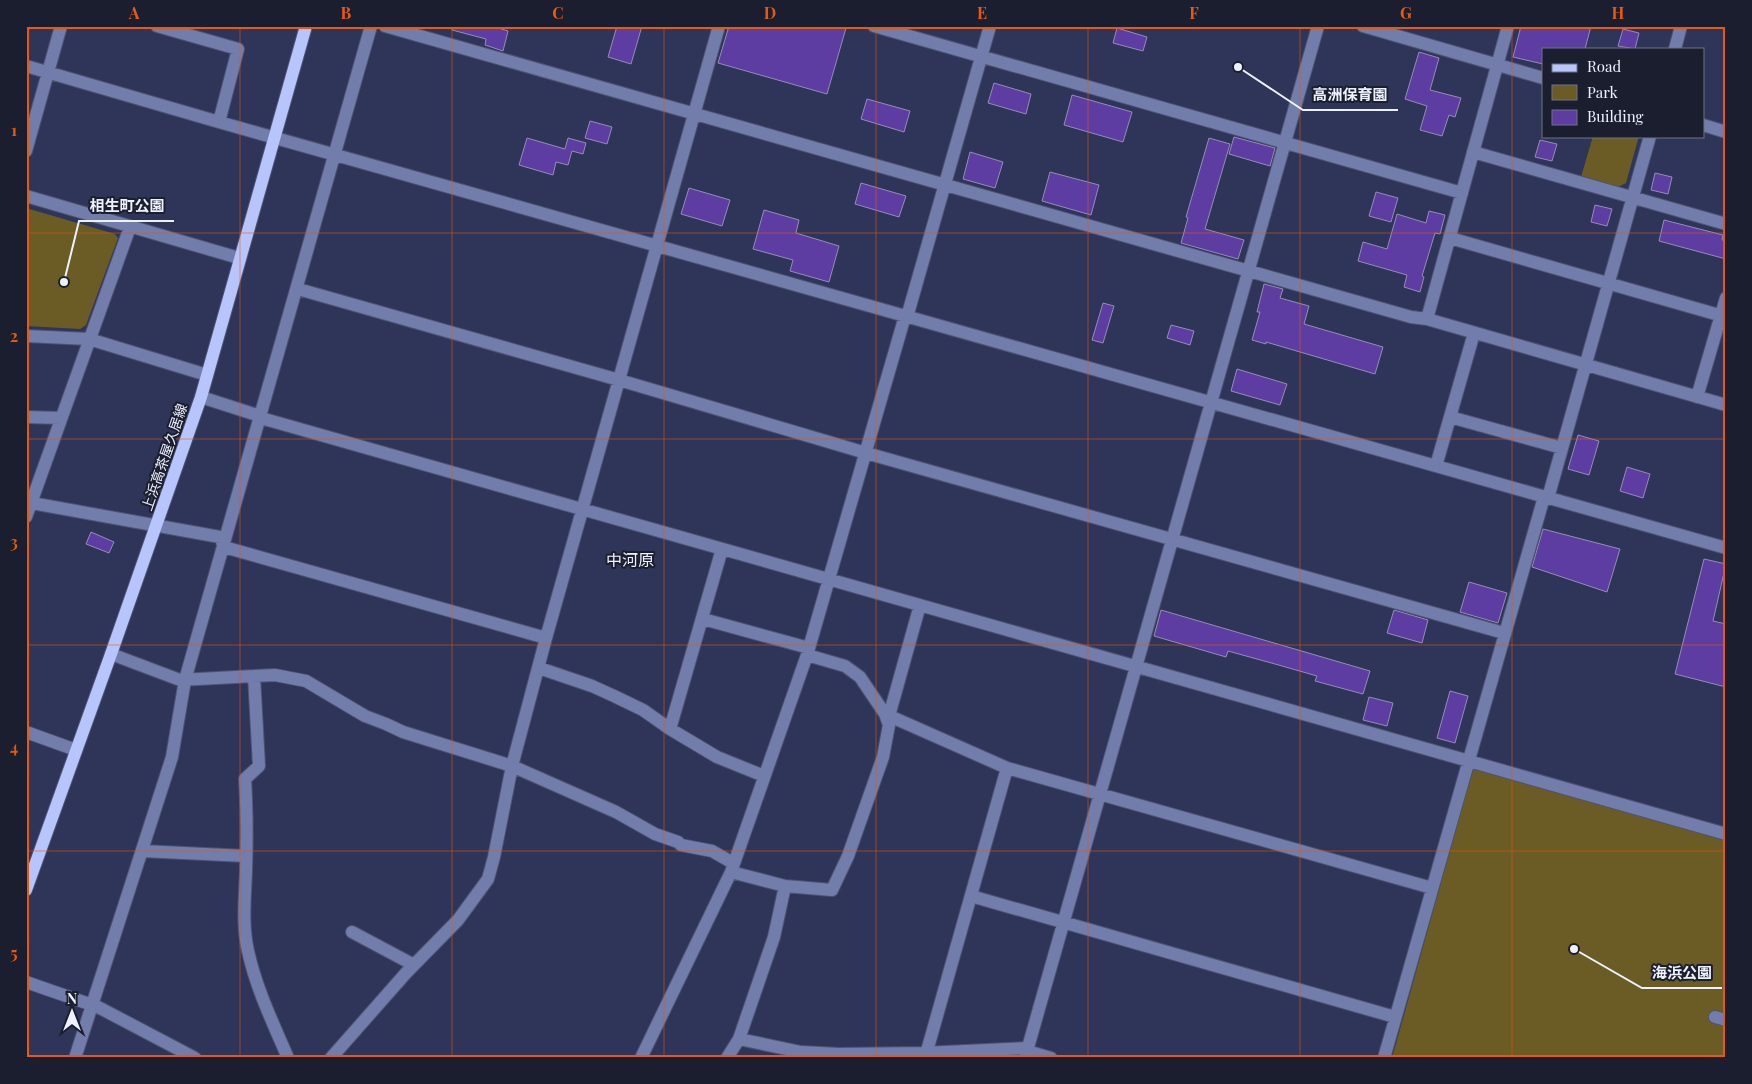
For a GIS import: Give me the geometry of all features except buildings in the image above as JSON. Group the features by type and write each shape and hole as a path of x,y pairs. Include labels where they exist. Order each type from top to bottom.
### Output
{"main road":[{"name":"上浜高茶屋久居線","path":"26,890 112,654 200,397 306,26"}],"street":[{"path":"27,147 61,26"},
{"path":"157,26 238,49 219,122"},
{"path":"75,1058 172,757 185,680 298,289 371,26"},
{"path":"384,26 1726,405"},
{"path":"331,1058 414,965 458,920 488,879 512,766 546,638 719,26"},
{"path":"874,26 1462,193"},
{"path":"641,1058 732,868 808,652 990,26"},
{"path":"1027,1052 1318,26"},
{"path":"1363,26 1542,78"},
{"path":"1427,320 1508,26"},
{"path":"1675,48 1678,27"},
{"path":"26,66 1726,548"},
{"path":"1704,125 1726,132"},
{"path":"1384,1058 1504,633 1562,448 1649,138"},
{"path":"1473,152 1726,224"},
{"path":"26,196 239,258"},
{"path":"26,517 29,502 130,227"},
{"path":"1450,238 1723,316"},
{"path":"298,289 619,380 866,453 1504,633"},
{"path":"1697,397 1723,316 1726,298"},
{"path":"1436,466 1474,333"},
{"path":"26,336 89,339 206,375"},
{"path":"200,397 257,414 261,418 1726,834"},
{"path":"26,417 61,418"},
{"path":"1450,417 1562,448"},
{"path":"29,502 220,537 224,547"},
{"path":"224,547 546,638"},
{"path":"670,730 722,549"},
{"path":"887,715 920,605"},
{"path":"112,654 180,680 276,675 306,680 365,716 403,732 512,766 616,812 681,845 712,851 732,868 784,886 832,890 848,856 883,756 889,725 887,715 860,676 845,666 808,652 703,619"},
{"path":"539,666 542,669 592,686 642,710 670,730 718,756 764,776"},
{"path":"254,676 259,766 245,779 247,814 244,917 248,951 265,1004 288,1058"},
{"path":"887,715 1007,768 1432,888"},
{"path":"26,732 76,750"},
{"path":"927,1051 1007,768"},
{"path":"142,850 246,856"},
{"path":"727,1058 739,1039 774,937 784,886"},
{"path":"971,896 1395,1017"},
{"path":"352,932 414,965"},
{"path":"26,982 98,1006 195,1058"},
{"path":"739,1039 801,1052 839,1054 927,1051 1027,1052 1051,1058"}],"green space":[{"path":"1592,138 1638,138 1626,183 1616,188 1581,177"},
{"path":"26,208 115,234 118,238 86,325 80,329 26,326"},
{"path":"1473,768 1726,839 1726,1058 1392,1058"}],"place":[{"name":"高洲保育園","path":"1238,67"},
{"name":"相生町公園","path":"64,282"},
{"name":"海浜公園","path":"1574,949"}],"district":[{"name":"中河原","path":"630,559"}]}
